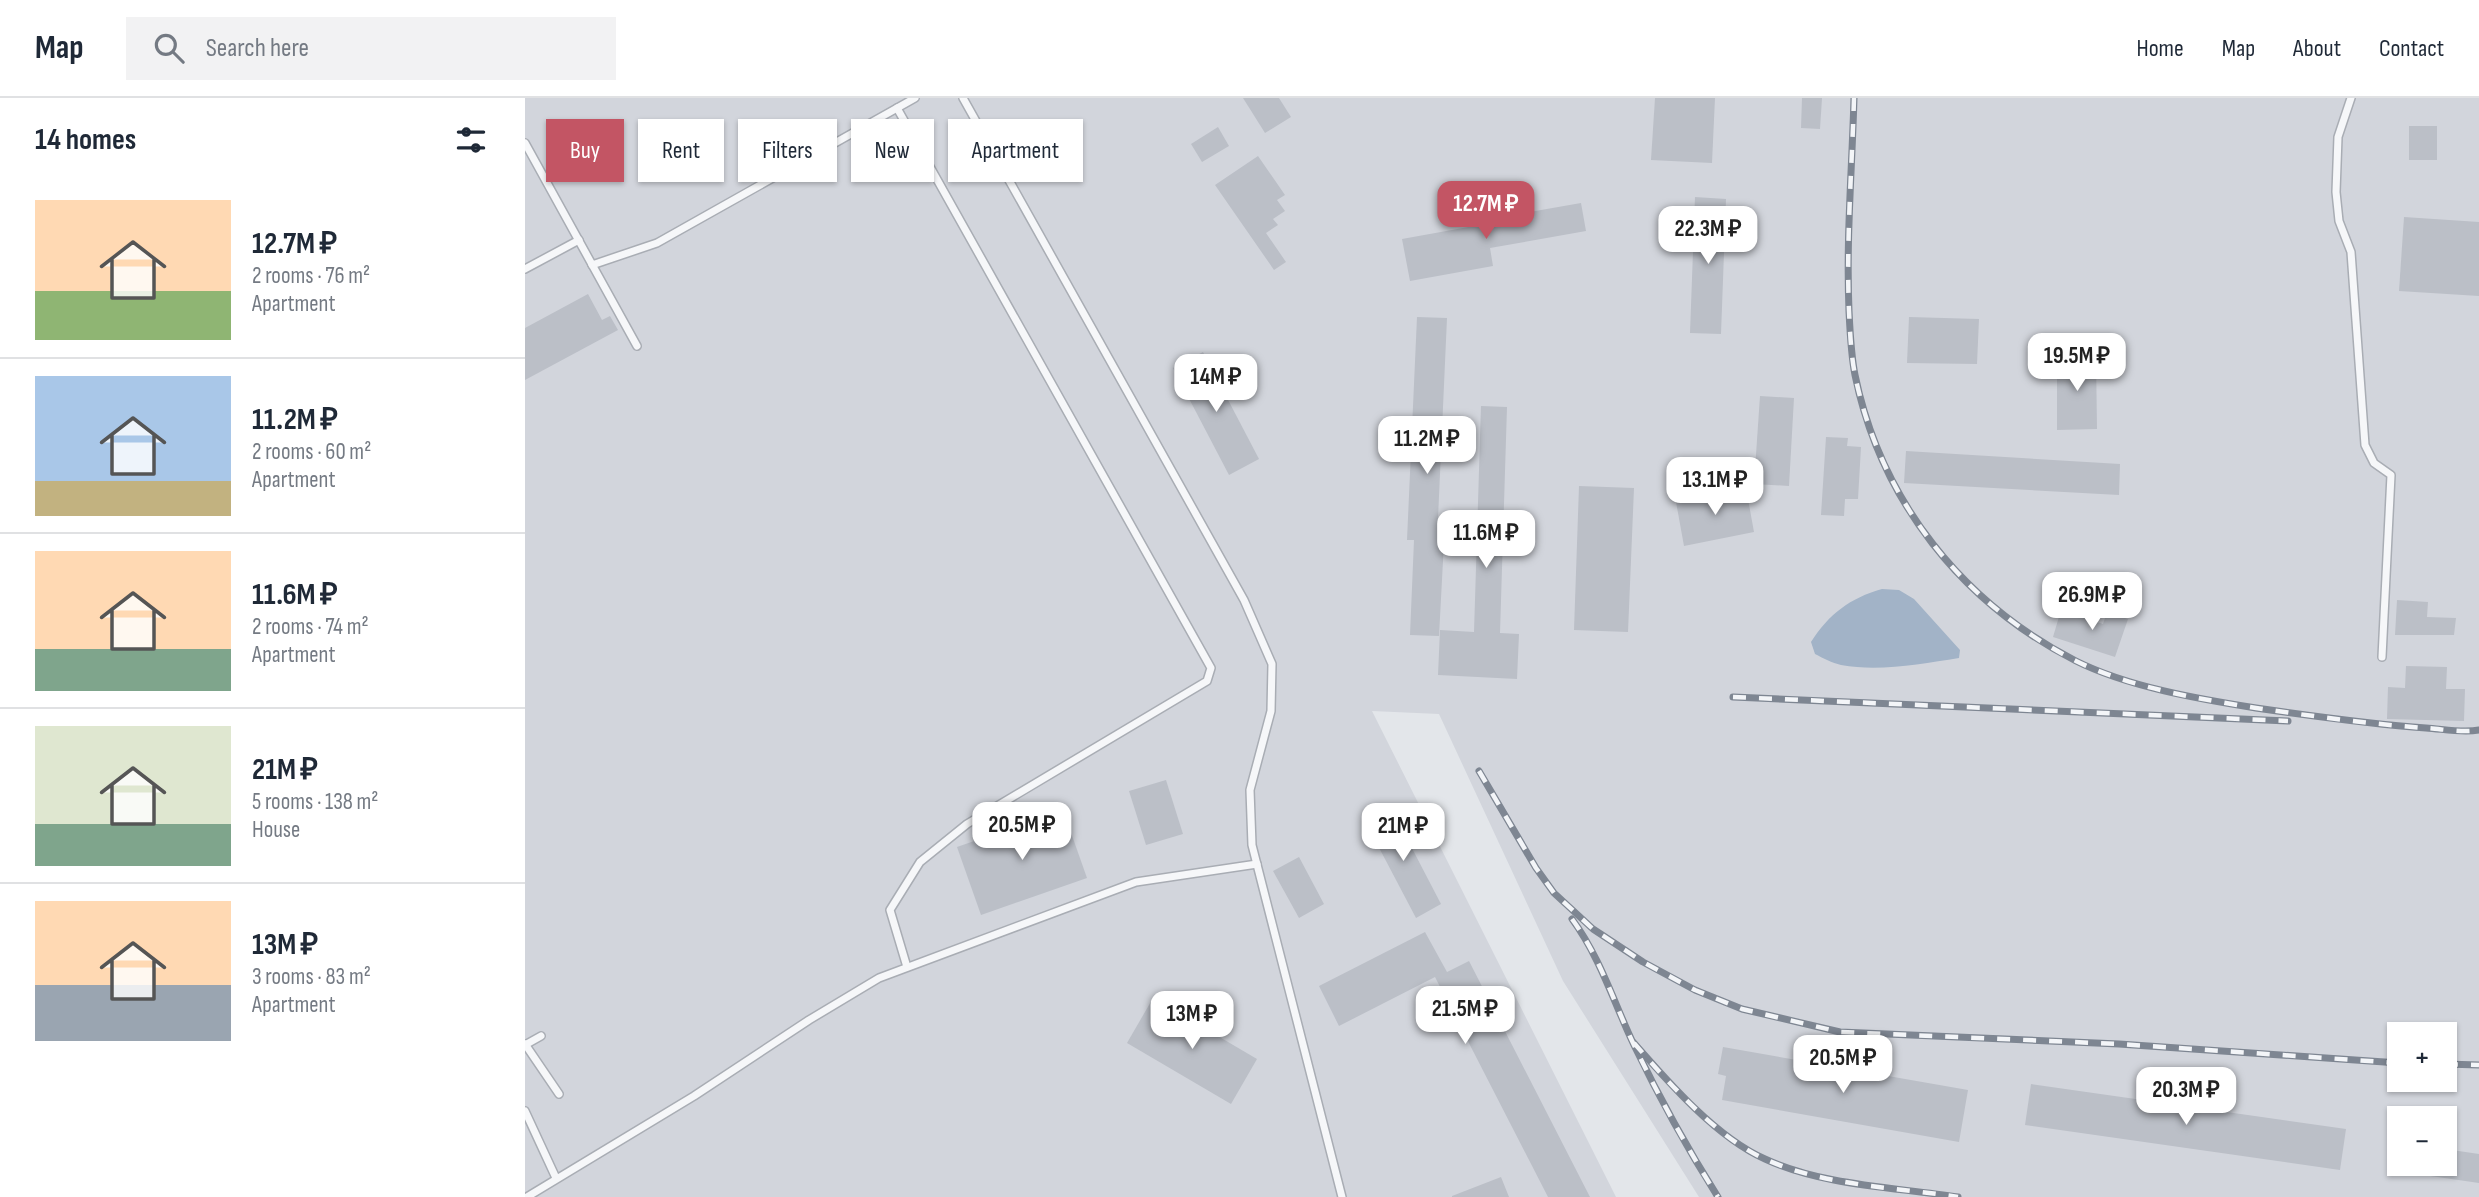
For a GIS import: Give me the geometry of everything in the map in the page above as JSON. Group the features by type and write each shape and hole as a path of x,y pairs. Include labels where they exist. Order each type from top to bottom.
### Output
{"lane":[{"path":"593,265 657,243 915,98"},
{"path":"963,98 1244,600 1272,664 1271,710 1250,790 1252,845 1342,1197"},
{"path":"2351,98 2338,137 2336,192 2339,221 2351,252 2365,445 2374,463 2391,475 2382,657"},
{"path":"897,108 1211,668 1207,681 967,824 919,862 890,910 907,967"},
{"path":"525,143 637,346"},
{"path":"525,269 579,240"},
{"path":"527,1197 694,1096 879,978 1136,882 1257,864"},
{"path":"541,1036 525,1045 559,1094"},
{"path":"525,1111 556,1178"}],"shaded area":[{"path":"525,98 2479,98 2479,1197 1699,1197 1563,981 1439,714 1372,711 1616,1197 525,1197"}],"water":[{"path":"1882,589 1899,590 1914,599 1960,650 1959,658 1870,668 1841,665 1815,654 1811,642 1833,615 1850,602"}],"building":[{"path":"1243,98 1279,98 1291,117 1265,133"},
{"path":"1655,98 1715,98 1712,163 1651,160"},
{"path":"1802,98 1822,98 1820,129 1801,128"},
{"path":"2409,126 2437,126 2437,160 2409,160"},
{"path":"1218,127 1229,146 1202,162 1191,144"},
{"path":"1258,156 1285,195 1277,200 1285,211 1273,219 1278,225 1266,233 1286,262 1274,270 1215,185"},
{"path":"1695,197 1726,199 1721,334 1690,333"},
{"path":"1581,203 1586,231 1490,248 1493,266 1410,281 1402,239 1485,224 1485,220"},
{"path":"2404,217 2479,222 2479,296 2399,291"},
{"path":"588,294 602,320 610,316 618,330 525,380 525,328"},
{"path":"1417,317 1447,318 1437,541 1444,542 1439,636 1410,635 1414,540 1407,540"},
{"path":"1909,317 1979,319 1977,364 1907,363"},
{"path":"1203,352 1259,459 1229,475 1173,368"},
{"path":"2057,356 2096,356 2097,429 2057,430"},
{"path":"1760,396 1794,398 1789,486 1754,484"},
{"path":"1481,406 1507,407 1500,633 1519,634 1517,679 1438,675 1440,630 1474,632"},
{"path":"1826,437 1848,438 1847,446 1861,447 1858,499 1845,499 1844,516 1821,515"},
{"path":"1906,451 2120,464 2119,495 1904,483"},
{"path":"1579,486 1634,488 1628,632 1574,630"},
{"path":"1746,488 1754,532 1684,546 1676,502"},
{"path":"2397,600 2428,602 2427,617 2456,618 2454,635 2395,635"},
{"path":"2061,610 2103,624 2107,612 2128,619 2115,657 2053,637"},
{"path":"2406,666 2447,667 2446,689 2465,689 2464,721 2387,719 2388,687 2405,688"},
{"path":"1166,780 1183,834 1146,845 1129,791"},
{"path":"1391,808 1441,904 1416,918 1365,821"},
{"path":"1063,810 1087,878 981,915 957,847"},
{"path":"1299,857 1324,904 1299,918 1273,871"},
{"path":"1425,932 1447,972 1469,961 1590,1197 1548,1197 1435,977 1339,1026 1319,986"},
{"path":"1153,998 1257,1059 1231,1104 1127,1043"},
{"path":"1723,1047 1968,1090 1959,1142 1722,1100 1726,1076 1718,1074"},
{"path":"2031,1084 2346,1129 2340,1170 2025,1125"},
{"path":"2457,1151 2479,1154 2479,1183 2431,1176 2457,1176"},
{"path":"1501,1177 1509,1197 1452,1197 1452,1196"}],"railway":[{"path":"1854,98 1848,284 1855,375 1867,421 1884,465 1906,506 1933,544 1963,578 1997,610 2035,637 2076,661 2141,685 2211,701 2319,717 2452,730 2479,730"},
{"path":"1733,697 2288,721"},
{"path":"1479,771 1536,868 1554,893 1593,929 1643,962 1695,990 1742,1009 1840,1032 2119,1044 2387,1062"},
{"path":"1572,919 1599,964 1663,1103 1718,1197"},
{"path":"1634,1043 1694,1108 1729,1138 1765,1159 1811,1175 1835,1180 1958,1197"},
{"path":"2457,1064 2479,1065"}]}
